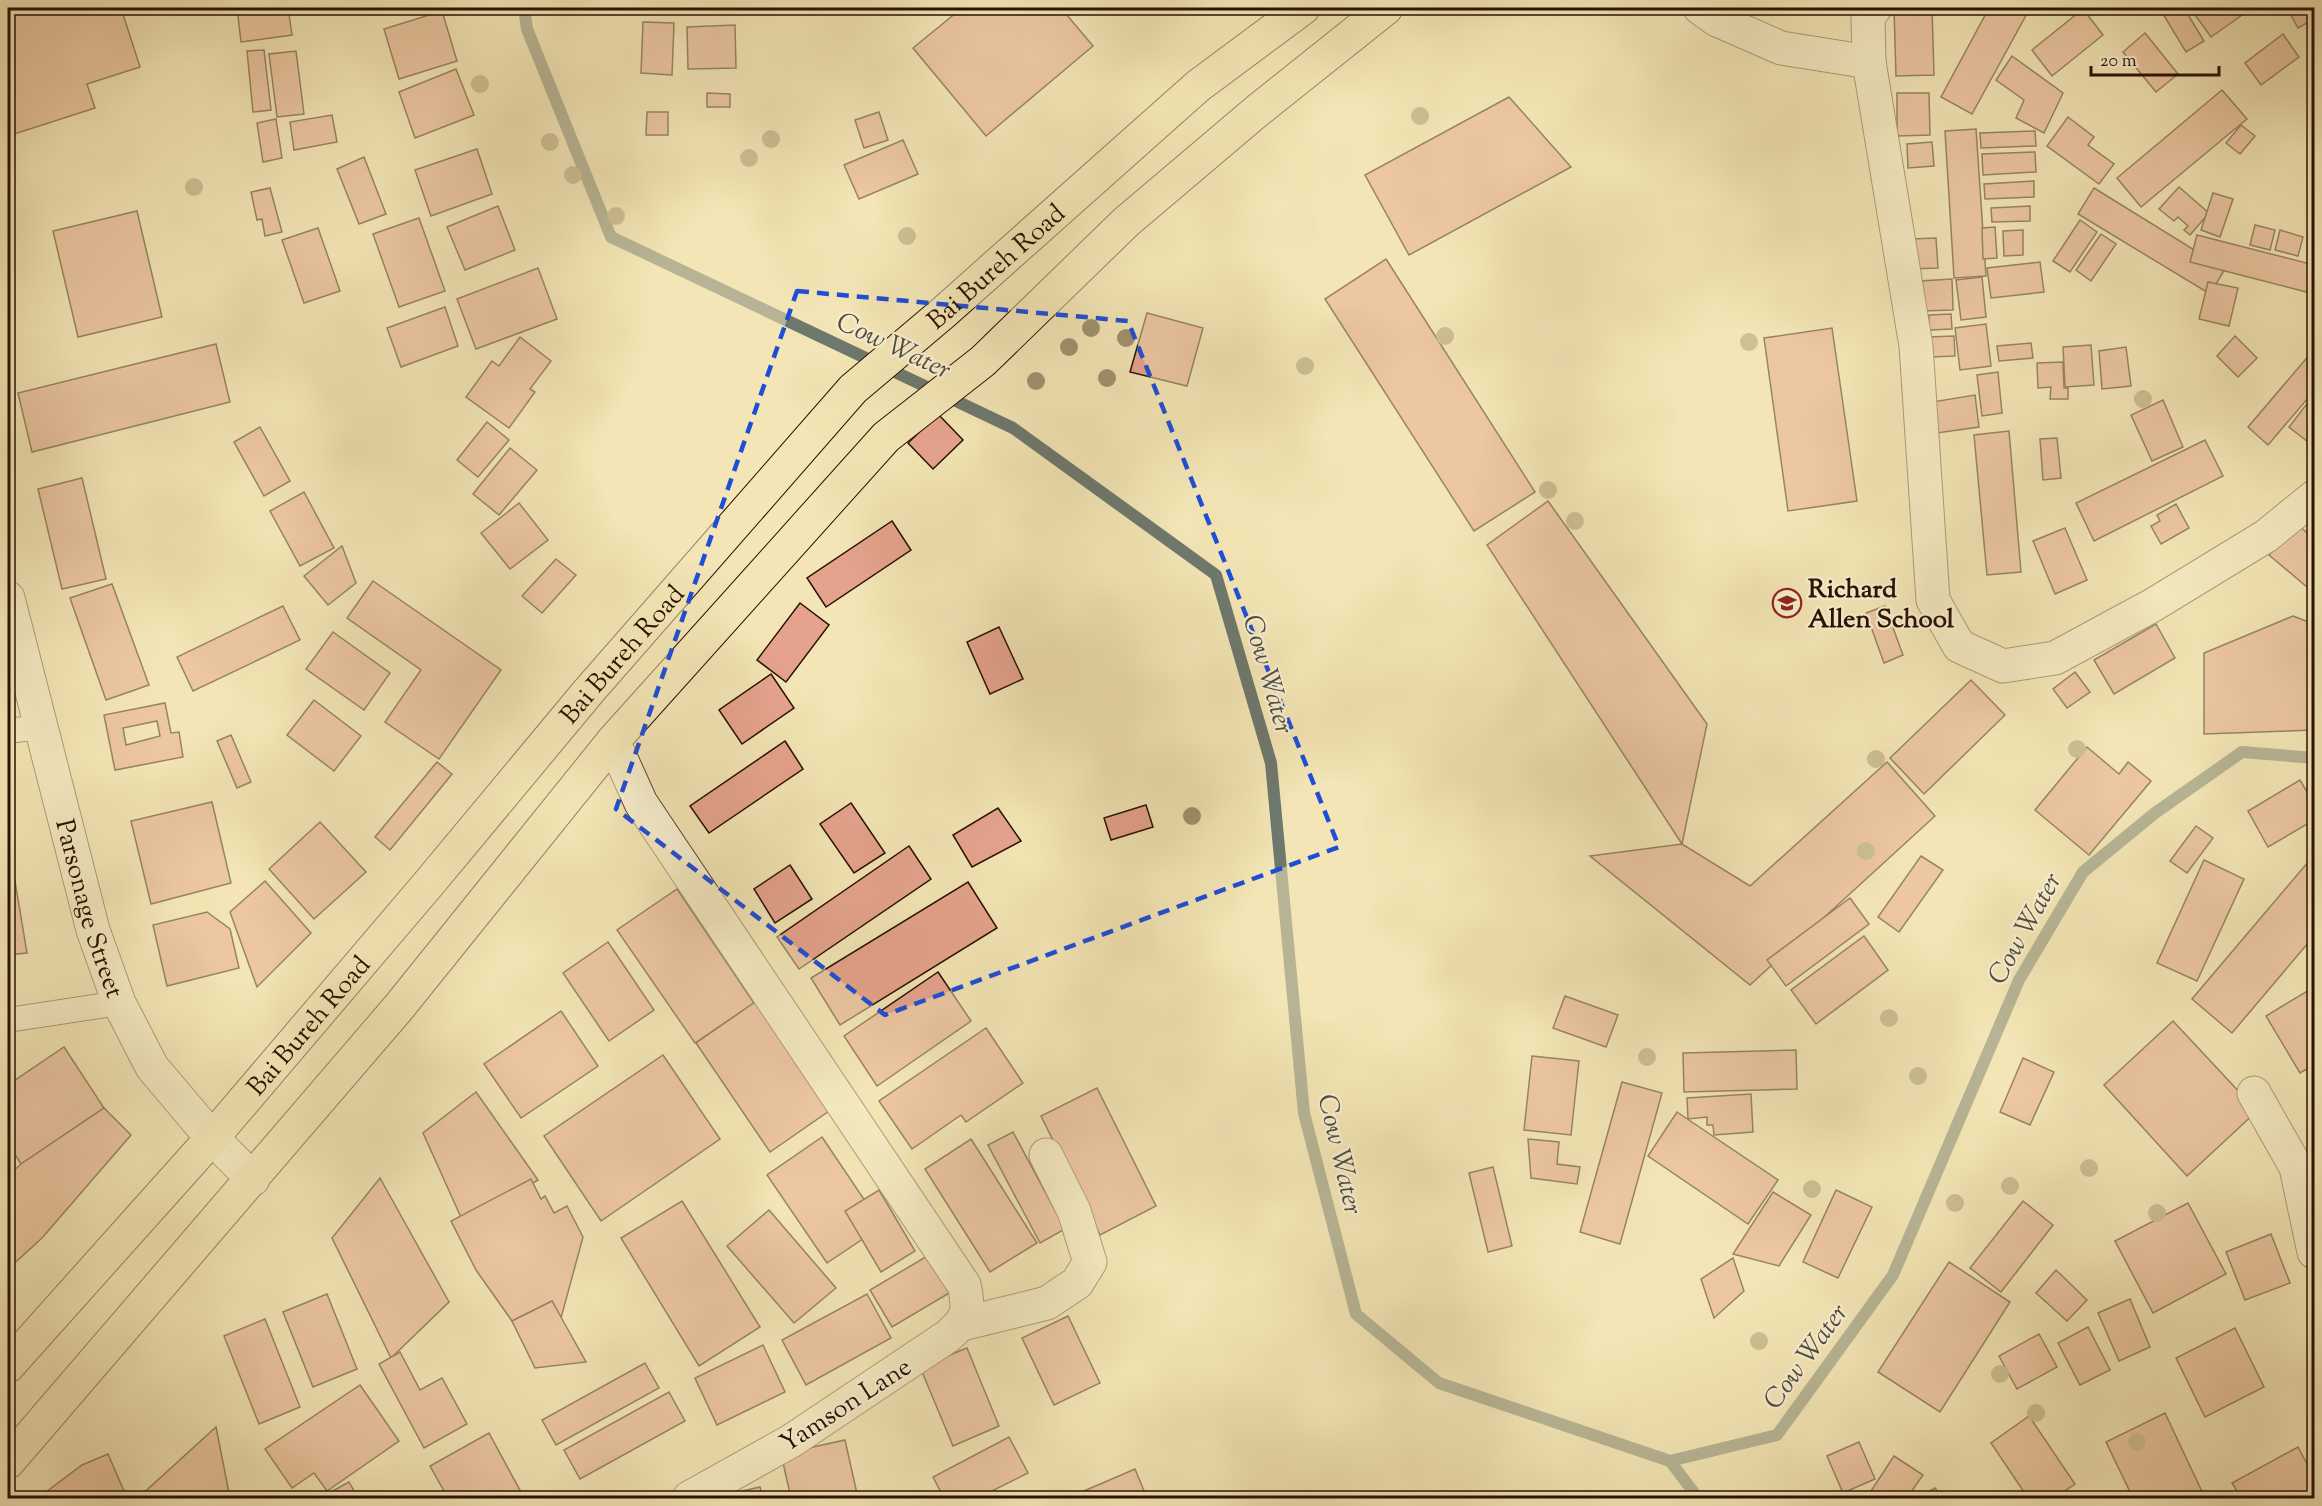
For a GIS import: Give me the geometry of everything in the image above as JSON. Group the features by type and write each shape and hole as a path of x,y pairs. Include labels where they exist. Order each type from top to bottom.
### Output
{"highway":[{"name":"Bai Bureh Road","path":"8,1366 212,1138 588,692 853,389 943,313 1198,86 1303,8"},
{"path":"8,1461 399,1007 613,741 886,437 983,361 1126,222 1257,111 1386,8"}],"street":[{"path":"1700,8 1717,20 1781,48 1869,62"},
{"path":"1875,8 1868,17 1869,62 1917,346 1933,600 1959,646 2004,666 2055,658 2172,594 2266,536 2314,497"},
{"name":"Parsonage Street","path":"8,598 93,930 119,1003 152,1067 212,1138 253,1179"},
{"path":"613,741 641,803 964,1286 969,1306 962,1324"},
{"path":"2254,1093 2296,1167 2314,1252"},
{"path":"962,1324 1047,1303 1077,1283 1090,1262 1074,1211 1046,1155"},
{"name":"Yamson Lane","path":"689,1498 791,1441 948,1336 962,1324"}],"lane":[{"path":"8,731 40,727"},
{"path":"8,1020 119,1003"}],"highlighted area":[{"path":"797,291 1128,321 1339,847 885,1015 616,809"}],"building":[{"path":"8,8 121,8 140,67 87,84 95,108 8,136"},
{"path":"237,8 288,8 292,35 241,42"},
{"path":"663,8 687,8 686,11 663,13"},
{"path":"962,8 1061,8 1093,46 986,136 913,48"},
{"path":"1894,8 1932,8 1934,75 1896,76"},
{"path":"1989,8 2030,8 1972,114 1941,97"},
{"path":"2173,8 2184,8 2204,41 2186,52 2163,14"},
{"path":"2199,8 2252,8 2211,37 2193,12"},
{"path":"2287,8 2309,8 2314,19 2298,28"},
{"path":"2083,9 2103,35 2052,76 2032,50"},
{"path":"442,11 457,61 399,79 384,29"},
{"path":"643,22 674,23 672,75 641,73"},
{"path":"735,25 736,68 688,69 687,27"},
{"path":"2145,33 2178,74 2156,92 2123,52"},
{"path":"2283,34 2299,57 2261,85 2245,63"},
{"path":"264,50 271,110 253,112 247,51"},
{"path":"296,51 304,114 277,117 269,54"},
{"path":"2012,56 2063,93 2044,133 2016,118 2024,100 1996,80"},
{"path":"456,69 474,115 415,138 399,92"},
{"path":"2222,90 2247,119 2141,207 2117,178"},
{"path":"707,93 730,94 730,107 707,107"},
{"path":"1897,93 1929,93 1930,135 1897,136"},
{"path":"1509,97 1571,167 1409,255 1365,175"},
{"path":"647,112 668,112 668,135 646,135"},
{"path":"879,112 888,140 864,148 855,120"},
{"path":"332,115 337,142 294,150 290,122"},
{"path":"2068,117 2094,137 2088,145 2114,164 2099,184 2047,146"},
{"path":"276,119 282,158 263,162 257,123"},
{"path":"2241,125 2255,136 2240,154 2226,143"},
{"path":"1976,129 1986,276 1954,278 1945,131"},
{"path":"2035,131 2036,146 1981,148 1980,133"},
{"path":"903,140 918,174 859,199 844,165"},
{"path":"1932,142 1934,166 1908,168 1907,144"},
{"path":"477,149 492,194 431,216 415,170"},
{"path":"2035,152 2036,172 1983,175 1982,154"},
{"path":"364,157 386,214 359,224 337,169"},
{"path":"2034,181 2034,197 1985,199 1984,184"},
{"path":"2179,187 2209,213 2190,235 2184,230 2188,226 2178,217 2174,221 2159,209"},
{"path":"270,188 282,232 265,236 262,219 257,220 251,192"},
{"path":"2094,188 2225,269 2210,294 2078,214"},
{"path":"2213,193 2233,199 2220,237 2201,230"},
{"path":"498,206 515,250 465,270 447,227"},
{"path":"2030,206 2030,221 1992,222 1991,208"},
{"path":"137,211 162,317 78,337 53,231"},
{"path":"419,218 445,291 399,307 373,234"},
{"path":"2080,220 2097,232 2070,272 2053,261"},
{"path":"2255,225 2275,230 2270,250 2250,245"},
{"path":"1995,227 1997,258 1983,259 1982,228"},
{"path":"318,228 340,291 304,303 282,240"},
{"path":"2023,230 2023,255 2004,256 2003,231"},
{"path":"2280,230 2303,237 2298,256 2275,250"},
{"path":"2101,234 2116,244 2091,281 2076,270"},
{"path":"2197,235 2314,265 2314,294 2190,262"},
{"path":"1936,238 1938,268 1911,269 1910,239"},
{"path":"1386,259 1535,492 1474,531 1325,299"},
{"path":"2040,262 2044,292 1991,298 1987,268"},
{"path":"538,268 557,319 476,349 457,299"},
{"path":"1982,277 1986,317 1961,320 1956,280"},
{"path":"1952,279 1953,310 1921,311 1920,281"},
{"path":"2208,282 2238,288 2229,326 2199,319"},
{"path":"445,307 458,346 401,367 387,328"},
{"path":"1147,313 1203,328 1187,386 1130,372"},
{"path":"1951,314 1952,329 1929,330 1929,315"},
{"path":"1986,324 1991,366 1960,370 1955,328"},
{"path":"1832,328 1857,501 1788,511 1764,338"},
{"path":"1954,336 1955,356 1930,357 1929,337"},
{"path":"2235,336 2257,358 2238,377 2217,356"},
{"path":"520,337 551,361 530,389 535,392 509,428 466,397 492,361 499,366"},
{"path":"2031,343 2033,358 1999,361 1997,346"},
{"path":"216,344 230,402 32,452 18,393"},
{"path":"2091,345 2094,385 2065,387 2063,347"},
{"path":"2126,347 2131,386 2102,389 2099,351"},
{"path":"2311,353 2314,356 2314,391 2268,445 2248,427"},
{"path":"2063,362 2064,388 2068,388 2068,399 2050,399 2051,387 2038,388 2037,363"},
{"path":"1998,372 2002,413 1982,416 1977,375"},
{"path":"1975,395 1979,427 1937,433 1932,402"},
{"path":"2163,400 2183,447 2152,461 2131,415"},
{"path":"2306,405 2314,412 2314,433 2308,442 2289,427"},
{"path":"938,414 963,440 933,469 908,443"},
{"path":"487,422 509,440 478,477 457,460"},
{"path":"260,427 290,481 264,496 234,442"},
{"path":"2009,431 2021,572 1987,575 1974,435"},
{"path":"2057,438 2061,478 2043,480 2040,439"},
{"path":"2205,440 2223,476 2094,541 2076,503"},
{"path":"510,448 537,470 499,515 473,494"},
{"path":"82,478 106,579 62,589 38,489"},
{"path":"304,492 334,548 300,566 270,511"},
{"path":"1548,501 1707,724 1682,844 1487,545"},
{"path":"519,503 548,540 510,569 481,533"},
{"path":"2176,504 2189,528 2161,544 2151,526 2160,521 2157,515"},
{"path":"892,521 911,550 826,607 807,578"},
{"path":"2296,523 2314,539 2314,593 2269,555"},
{"path":"2065,528 2087,580 2055,594 2033,541"},
{"path":"342,546 356,583 328,605 304,576"},
{"path":"556,559 576,575 542,613 522,596"},
{"path":"373,581 501,670 439,759 385,722 421,670 347,618"},
{"path":"112,584 149,685 106,700 70,598"},
{"path":"800,603 829,625 786,682 757,660"},
{"path":"283,606 300,640 193,691 177,657"},
{"path":"1885,606 1903,655 1884,663 1866,613"},
{"path":"2293,616 2314,624 2314,730 2204,734 2204,653"},
{"path":"2156,624 2175,658 2114,694 2094,660"},
{"path":"999,627 1023,679 990,694 967,642"},
{"path":"333,632 390,673 364,710 306,669"},
{"path":"2075,672 2090,692 2067,708 2053,689"},
{"path":"771,674 794,708 742,744 719,710"},
{"path":"1971,680 2005,715 1924,794 1890,758"},
{"path":"314,700 361,736 334,771 287,735"},
{"path":"165,703 171,733 179,732 183,757 115,770 104,715","holes":["157,721 160,736 126,745 123,728"]},
{"path":"231,735 251,782 237,788 217,741"},
{"path":"785,741 803,769 709,833 690,806"},
{"path":"2087,747 2119,774 2128,762 2151,781 2089,855 2035,810"},
{"path":"437,762 452,774 390,850 375,837"},
{"path":"1887,762 1935,816 1750,985 1590,856 1682,844 1750,886"},
{"path":"2300,780 2314,804 2314,820 2268,847 2248,811"},
{"path":"212,802 231,883 151,904 131,821"},
{"path":"851,803 885,853 854,873 820,824"},
{"path":"1146,805 1153,827 1111,840 1104,818"},
{"path":"998,808 1021,841 972,867 953,835"},
{"path":"320,822 366,872 314,919 269,869"},
{"path":"2196,826 2213,838 2187,873 2170,861"},
{"path":"8,839 27,953 8,955"},
{"path":"909,846 931,879 799,969 777,937"},
{"path":"2314,855 2314,936 2232,1033 2192,999"},
{"path":"1921,856 1943,870 1899,932 1878,917"},
{"path":"2204,860 2244,879 2197,981 2157,963"},
{"path":"790,865 812,899 775,923 754,889"},
{"path":"265,881 311,933 257,987 230,912"},
{"path":"968,882 997,928 840,1025 811,978"},
{"path":"677,889 754,1003 695,1043 617,930"},
{"path":"1850,898 1869,924 1786,986 1767,960"},
{"path":"207,912 230,929 239,968 167,986 153,925"},
{"path":"1864,936 1888,970 1816,1024 1791,990"},
{"path":"608,942 654,1010 609,1041 563,973"},
{"path":"938,972 971,1021 877,1086 844,1036"},
{"path":"2314,987 2314,1065 2300,1073 2266,1016"},
{"path":"1565,996 1618,1015 1606,1047 1553,1028"},
{"path":"755,1002 829,1111 770,1152 696,1043"},
{"path":"561,1011 598,1066 521,1118 484,1064"},
{"path":"2173,1021 2257,1111 2187,1176 2104,1085"},
{"path":"986,1028 1023,1083 966,1122 961,1115 912,1149 879,1101"},
{"path":"64,1047 104,1108 21,1164 8,1143 8,1085"},
{"path":"1796,1050 1797,1089 1684,1092 1683,1053"},
{"path":"663,1055 720,1139 601,1221 544,1136"},
{"path":"1532,1056 1579,1061 1571,1135 1524,1130"},
{"path":"2023,1058 2054,1072 2030,1125 2000,1112"},
{"path":"1622,1082 1662,1093 1620,1244 1580,1232"},
{"path":"1097,1088 1156,1206 1100,1235 1041,1116"},
{"path":"476,1092 538,1180 464,1224 423,1133"},
{"path":"1751,1094 1753,1132 1714,1135 1713,1125 1707,1125 1707,1117 1688,1119 1687,1098"},
{"path":"104,1108 131,1135 42,1238 8,1269 8,1176 21,1164"},
{"path":"1677,1112 1778,1180 1748,1224 1648,1156"},
{"path":"1013,1132 1065,1229 1040,1243 988,1145"},
{"path":"822,1137 882,1226 827,1263 767,1175"},
{"path":"971,1139 1037,1243 990,1272 925,1169"},
{"path":"1528,1139 1559,1142 1557,1164 1580,1167 1577,1184 1531,1178"},
{"path":"2314,1155 2314,1178 2305,1160"},
{"path":"1493,1167 1512,1246 1488,1252 1469,1173"},
{"path":"380,1178 449,1302 391,1358 332,1238"},
{"path":"531,1179 541,1199 545,1196 554,1213 567,1206 583,1237 561,1318 552,1301 512,1321 476,1270 451,1221"},
{"path":"879,1190 915,1251 881,1272 845,1211"},
{"path":"1836,1190 1872,1207 1838,1278 1803,1262"},
{"path":"1773,1192 1811,1215 1779,1266 1733,1254"},
{"path":"682,1201 760,1327 699,1366 621,1238"},
{"path":"2023,1201 2053,1225 2001,1292 1970,1268"},
{"path":"2188,1203 2226,1274 2153,1313 2115,1241"},
{"path":"769,1210 836,1288 794,1323 727,1246"},
{"path":"2271,1234 2290,1283 2245,1300 2226,1252"},
{"path":"929,1255 951,1292 892,1327 870,1290"},
{"path":"1733,1258 1744,1291 1714,1318 1701,1279"},
{"path":"1949,1262 2010,1302 1940,1412 1878,1372"},
{"path":"2056,1270 2087,1300 2067,1321 2036,1293"},
{"path":"327,1294 357,1369 313,1387 283,1312"},
{"path":"867,1294 891,1338 806,1385 782,1340"},
{"path":"2130,1299 2150,1347 2119,1361 2098,1313"},
{"path":"552,1301 586,1362 535,1368 512,1321"},
{"path":"1068,1316 1100,1383 1054,1405 1022,1338"},
{"path":"265,1319 300,1407 259,1424 224,1336"},
{"path":"2088,1327 2110,1370 2080,1385 2058,1343"},
{"path":"2235,1328 2264,1387 2205,1417 2176,1358"},
{"path":"2039,1334 2057,1367 2017,1389 1999,1356"},
{"path":"763,1345 785,1392 717,1425 695,1378"},
{"path":"967,1348 999,1426 953,1446 920,1367"},
{"path":"400,1352 420,1390 442,1378 467,1424 424,1448 379,1364"},
{"path":"645,1363 659,1388 556,1445 542,1420"},
{"path":"360,1385 399,1441 327,1491 314,1473 292,1488 265,1449"},
{"path":"669,1392 685,1421 580,1479 564,1450"},
{"path":"2165,1413 2205,1498 2133,1498 2106,1442"},
{"path":"2029,1416 2075,1484 2054,1498 2028,1498 1991,1443"},
{"path":"216,1427 230,1498 138,1498"},
{"path":"489,1433 522,1494 513,1498 448,1498 430,1466"},
{"path":"1009,1437 1028,1473 978,1498 944,1498 933,1477"},
{"path":"845,1440 858,1498 791,1498 781,1454"},
{"path":"1859,1442 1875,1479 1843,1493 1827,1456"},
{"path":"2298,1447 2314,1477 2314,1498 2241,1498 2232,1483"},
{"path":"108,1454 127,1498 38,1498 82,1465"},
{"path":"1894,1456 1923,1475 1907,1498 1882,1498 1871,1491"},
{"path":"1135,1469 1147,1498 1087,1498 1084,1491"},
{"path":"349,1482 358,1498 320,1498"},
{"path":"760,1487 763,1498 713,1498"},
{"path":"1935,1488 1942,1498 1918,1498"},
{"path":"1447,1491 1455,1498 1435,1498"}],"waterway":[{"name":"Cow Water","path":"524,8 527,29 611,237 1013,428 1216,575 1271,763 1304,1113 1356,1314 1439,1383 1670,1461 1777,1435 1893,1275 2019,980 2083,872 2155,813 2242,752 2314,758"},
{"path":"1670,1461 1698,1498"}],"place":[{"name":"Richard Allen School","path":"1787,603"}]}
